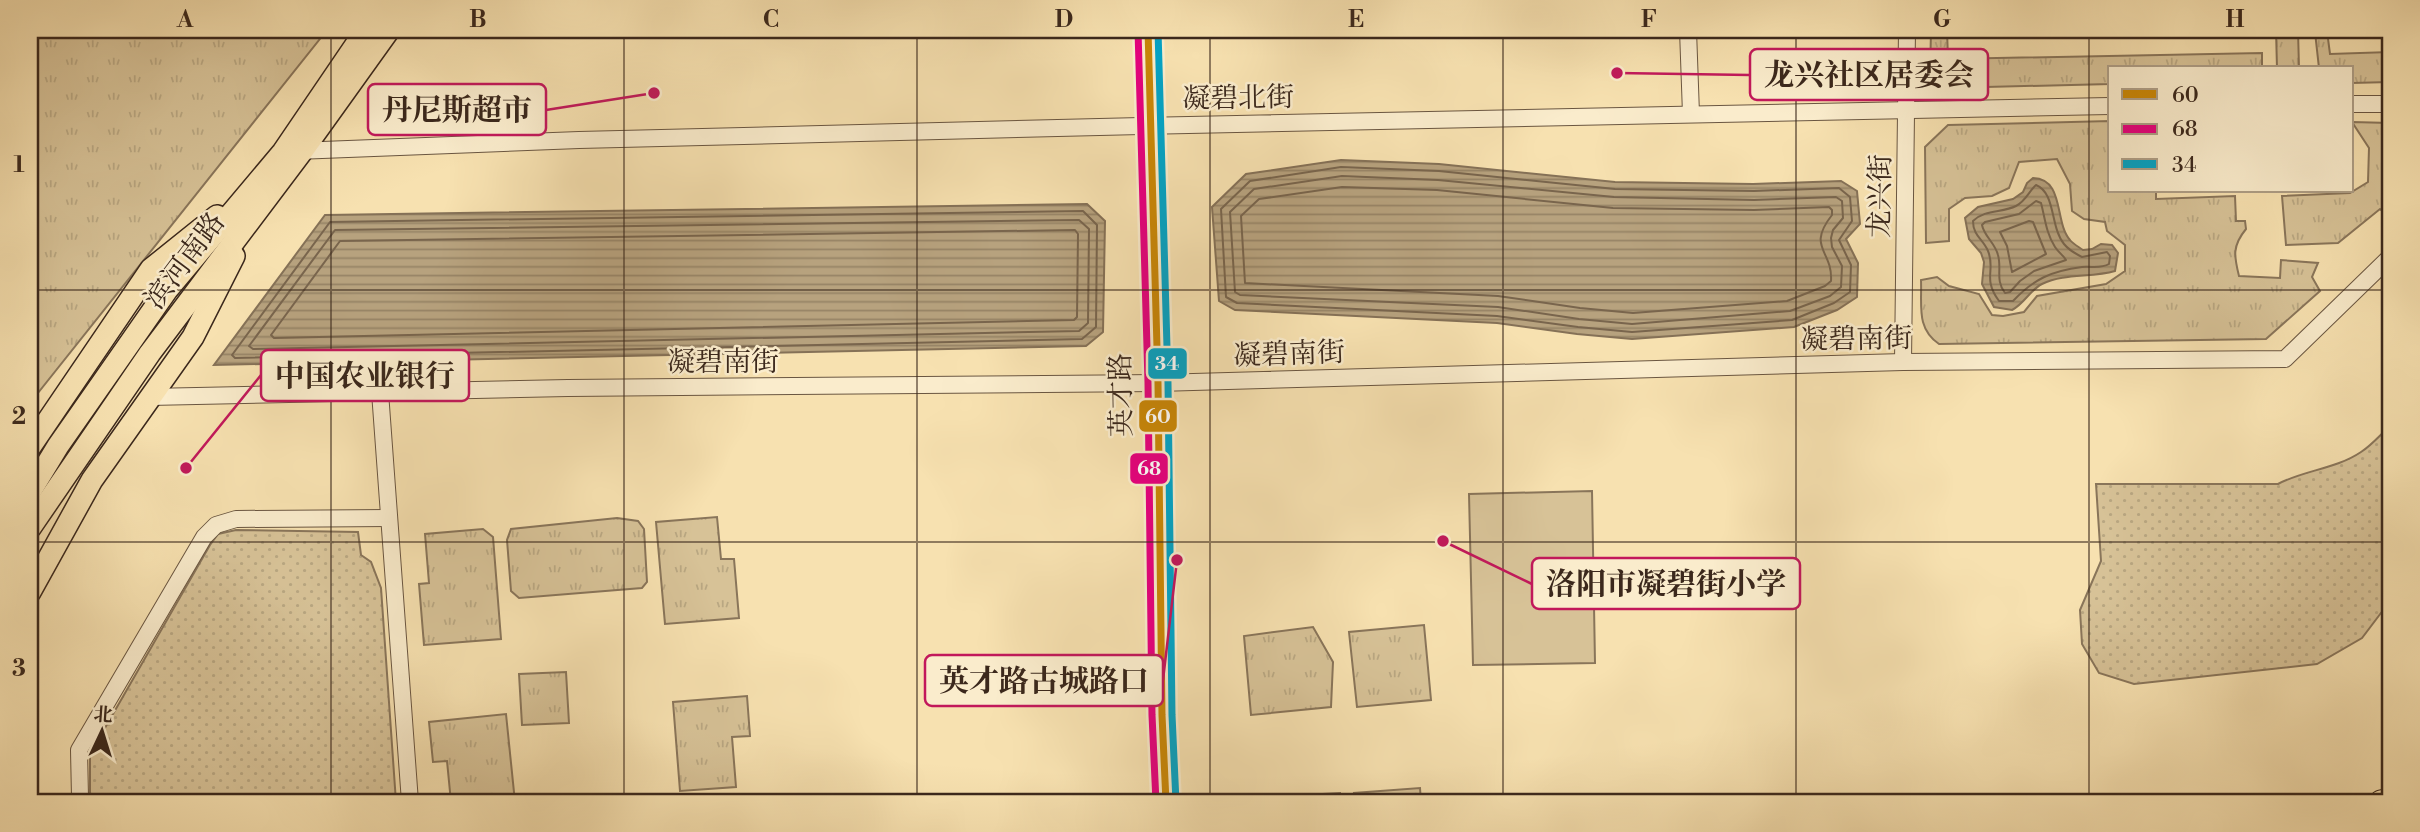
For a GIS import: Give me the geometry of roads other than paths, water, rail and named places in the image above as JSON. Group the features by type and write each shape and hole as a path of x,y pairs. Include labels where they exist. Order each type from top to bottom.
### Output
{"highway":[{"path":"2381,802 2390,800"}],"main road":[{"name":"滨河南路","path":"293,151 366,30"},
{"name":"滨河南路","path":"30,528 262,190 389,30"},
{"name":"英才路","path":"1138,30 1146,126"},
{"name":"英才路","path":"1148,30 1146,126 1166,802"},
{"name":"滨河南路","path":"30,492 58,446 167,290 262,190"},
{"path":"30,592 92,480 192,337 262,190"},
{"path":"30,447 151,269 262,190"},
{"name":"英才路","path":"1153,383 1154,802"}],"street":[{"path":"1688,30 1691,114"},
{"name":"龙兴街","path":"1903,362 1907,30"},
{"path":"2354,104 2390,104"},
{"name":"凝碧北街","path":"293,151 579,140 2108,106"},
{"name":"凝碧南街","path":"149,397 568,388 1153,383 1903,362 2284,359 2390,257"},
{"path":"380,392 410,802"},
{"path":"85,802 80,797 79,750 204,537 216,525 236,519 389,518"}],"water":[{"path":"1341,160 1439,164 1615,182 1753,184 1841,181 1857,191 1860,224 1846,239 1858,263 1857,297 1837,310 1794,327 1632,339 1497,323 1235,310 1219,301 1212,207 1246,174"},
{"path":"2033,178 2043,180 2055,193 2065,232 2073,243 2083,250 2101,244 2112,245 2118,253 2115,271 2051,281 2042,284 2012,310 1994,307 1982,284 1984,262 1981,253 1969,239 1965,218 1978,207 2013,199 2023,192"},
{"path":"1087,204 1105,221 1103,332 1086,346 214,365 325,215"}],"place":[{"name":"龙兴社区居委会","path":"1617,73"},
{"name":"丹尼斯超市","path":"654,93"},
{"name":"中国农业银行","path":"186,468"},
{"name":"洛阳市凝碧街小学","path":"1443,541"},
{"name":"英才路古城路口","path":"1177,560"}]}
